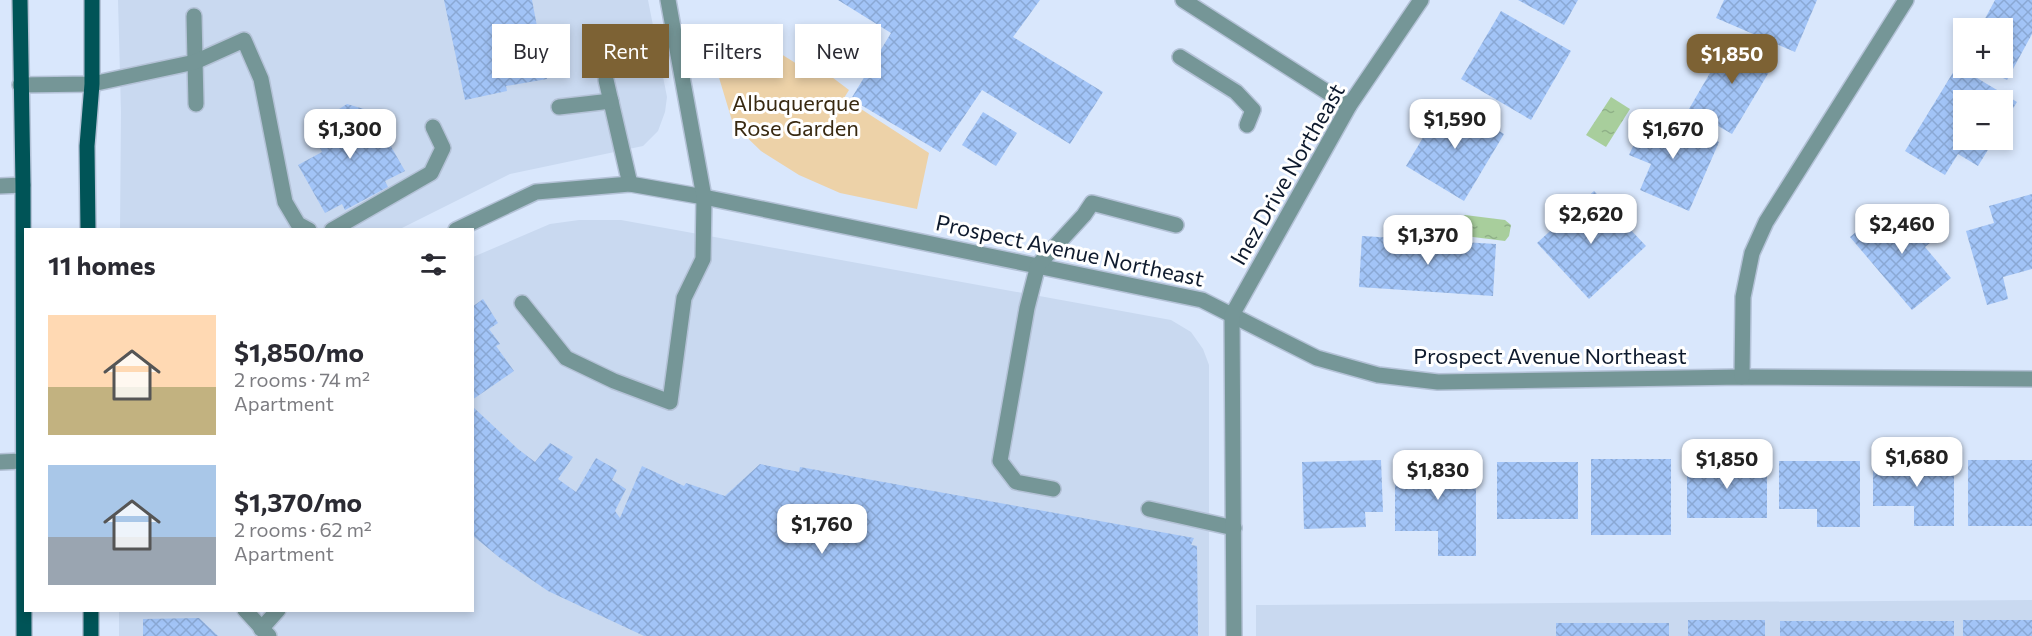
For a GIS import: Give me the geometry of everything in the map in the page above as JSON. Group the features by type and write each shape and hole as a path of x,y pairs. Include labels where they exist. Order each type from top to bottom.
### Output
{"main road":[{"path":"20,0 24,636"},
{"path":"88,228 87,146 92,84 92,0"},
{"path":"91,612 91,636"}],"street":[{"path":"522,303 566,358 614,381 670,402 684,298 704,259 704,198 669,0"},
{"path":"1183,0 1349,106"},
{"name":"Inez Drive Northeast","path":"1234,636 1232,315 1349,106 1421,0"},
{"path":"1742,377 1743,297 1752,253 1766,222 1906,0"},
{"path":"195,16 196,104"},
{"path":"20,85 92,84 195,62 244,40 261,79 285,202 298,224 305,228"},
{"path":"1180,57 1236,92 1253,110 1247,125"},
{"path":"606,80 630,184"},
{"path":"559,106 611,101"},
{"path":"335,228 431,173 442,148 434,126"},
{"name":"Prospect Avenue Northeast","path":"460,228 536,192 630,184 1202,300 1317,358 1378,375 1438,381 1742,377 2032,379"},
{"path":"0,186 22,185"},
{"path":"1053,489 1016,482 1000,461 1027,308 1038,265 1084,215 1092,203 1176,225"},
{"path":"0,462 23,461"},
{"path":"1149,509 1234,528"},
{"path":"246,612 265,632 277,612"}],"shaded area":[{"path":"118,0 648,0 653,24 582,24 582,78 663,78 667,97 665,112 658,131 643,146 510,174 402,228 120,228 121,112"},
{"path":"579,220 621,220 1171,320 1191,332 1203,349 1209,365 1209,636 119,636 119,612 474,612 474,257 550,224"},
{"path":"2032,600 2032,636 1256,636 1256,605"}],"green space":[{"name":"Albuquerque Rose Garden","path":"783,55 795,63 795,78 833,78 849,90 844,98 929,153 917,209 840,193 799,175 761,151 733,124 719,78 783,78"}],"water":[{"path":"1611,97 1630,109 1606,147 1586,135"},
{"path":"1465,215 1505,220 1511,225 1509,236 1505,241 1465,236 1457,230 1458,220"}],"building":[{"path":"444,0 532,0 537,24 492,24 492,78 547,79 506,86 507,91 465,100"},
{"path":"838,0 1040,0 1013,37 1103,92 1070,144 982,90 940,152 851,99 864,78 881,78 881,50 891,33 881,27 881,24 877,24"},
{"path":"1518,0 1578,0 1564,25"},
{"path":"1724,0 1817,0 1795,52 1716,18"},
{"path":"1995,0 2032,0 2032,34 2013,69 2013,18 1985,18"},
{"path":"1501,11 1571,51 1531,120 1461,79"},
{"path":"1731,37 1775,62 1732,134 1689,109"},
{"path":"1953,73 1953,78 1977,78 1997,90 1953,90 1953,150 1988,150 1978,166 1958,154 1945,175 1905,151"},
{"path":"1446,99 1504,134 1464,201 1406,166"},
{"path":"347,104 364,109 373,123 377,122 405,171 385,181 388,187 345,210 342,204 325,213 298,165 322,152 313,134 320,121"},
{"path":"1649,111 1719,142 1689,211 1640,190 1651,164 1629,155"},
{"path":"983,112 1017,133 996,166 962,145"},
{"path":"1594,191 1646,246 1589,299 1537,243"},
{"path":"2032,194 2032,269 2003,277 2008,299 1987,305 1966,231 1994,223 1989,206"},
{"path":"1888,205 1899,219 1910,210 1935,239 1925,247 1951,278 1912,310 1850,237"},
{"path":"1362,236 1496,244 1493,296 1359,287"},
{"path":"483,299 498,323 489,329 500,344 496,346 514,371 474,399 474,306"},
{"path":"474,408 535,462 550,443 573,457 558,479 576,492 596,458 617,470 612,480 626,489 615,511 620,518 642,466 684,486 686,483 725,496 760,464 799,472 800,467 1194,538 1191,545 1197,546 1198,636 644,636 548,591 500,558 474,537"},
{"path":"1395,457 1476,457 1476,556 1438,556 1438,531 1395,531"},
{"path":"1873,458 1954,458 1954,526 1914,526 1914,506 1873,506"},
{"path":"1591,459 1671,459 1671,535 1591,535"},
{"path":"1381,460 1383,512 1365,512 1366,527 1304,529 1302,462"},
{"path":"1968,460 2032,460 2032,526 1968,526"},
{"path":"1779,461 1860,461 1860,527 1817,527 1817,509 1779,509"},
{"path":"1497,462 1578,462 1578,519 1497,519"},
{"path":"1687,462 1767,462 1767,518 1687,518"},
{"path":"199,618 218,636 143,636 143,619"},
{"path":"1688,620 1765,620 1765,636 1688,636"},
{"path":"1963,620 2032,620 2032,636 1963,636"},
{"path":"1780,621 1954,621 1954,636 1780,636"},
{"path":"1556,623 1669,623 1669,636 1556,636"}]}
